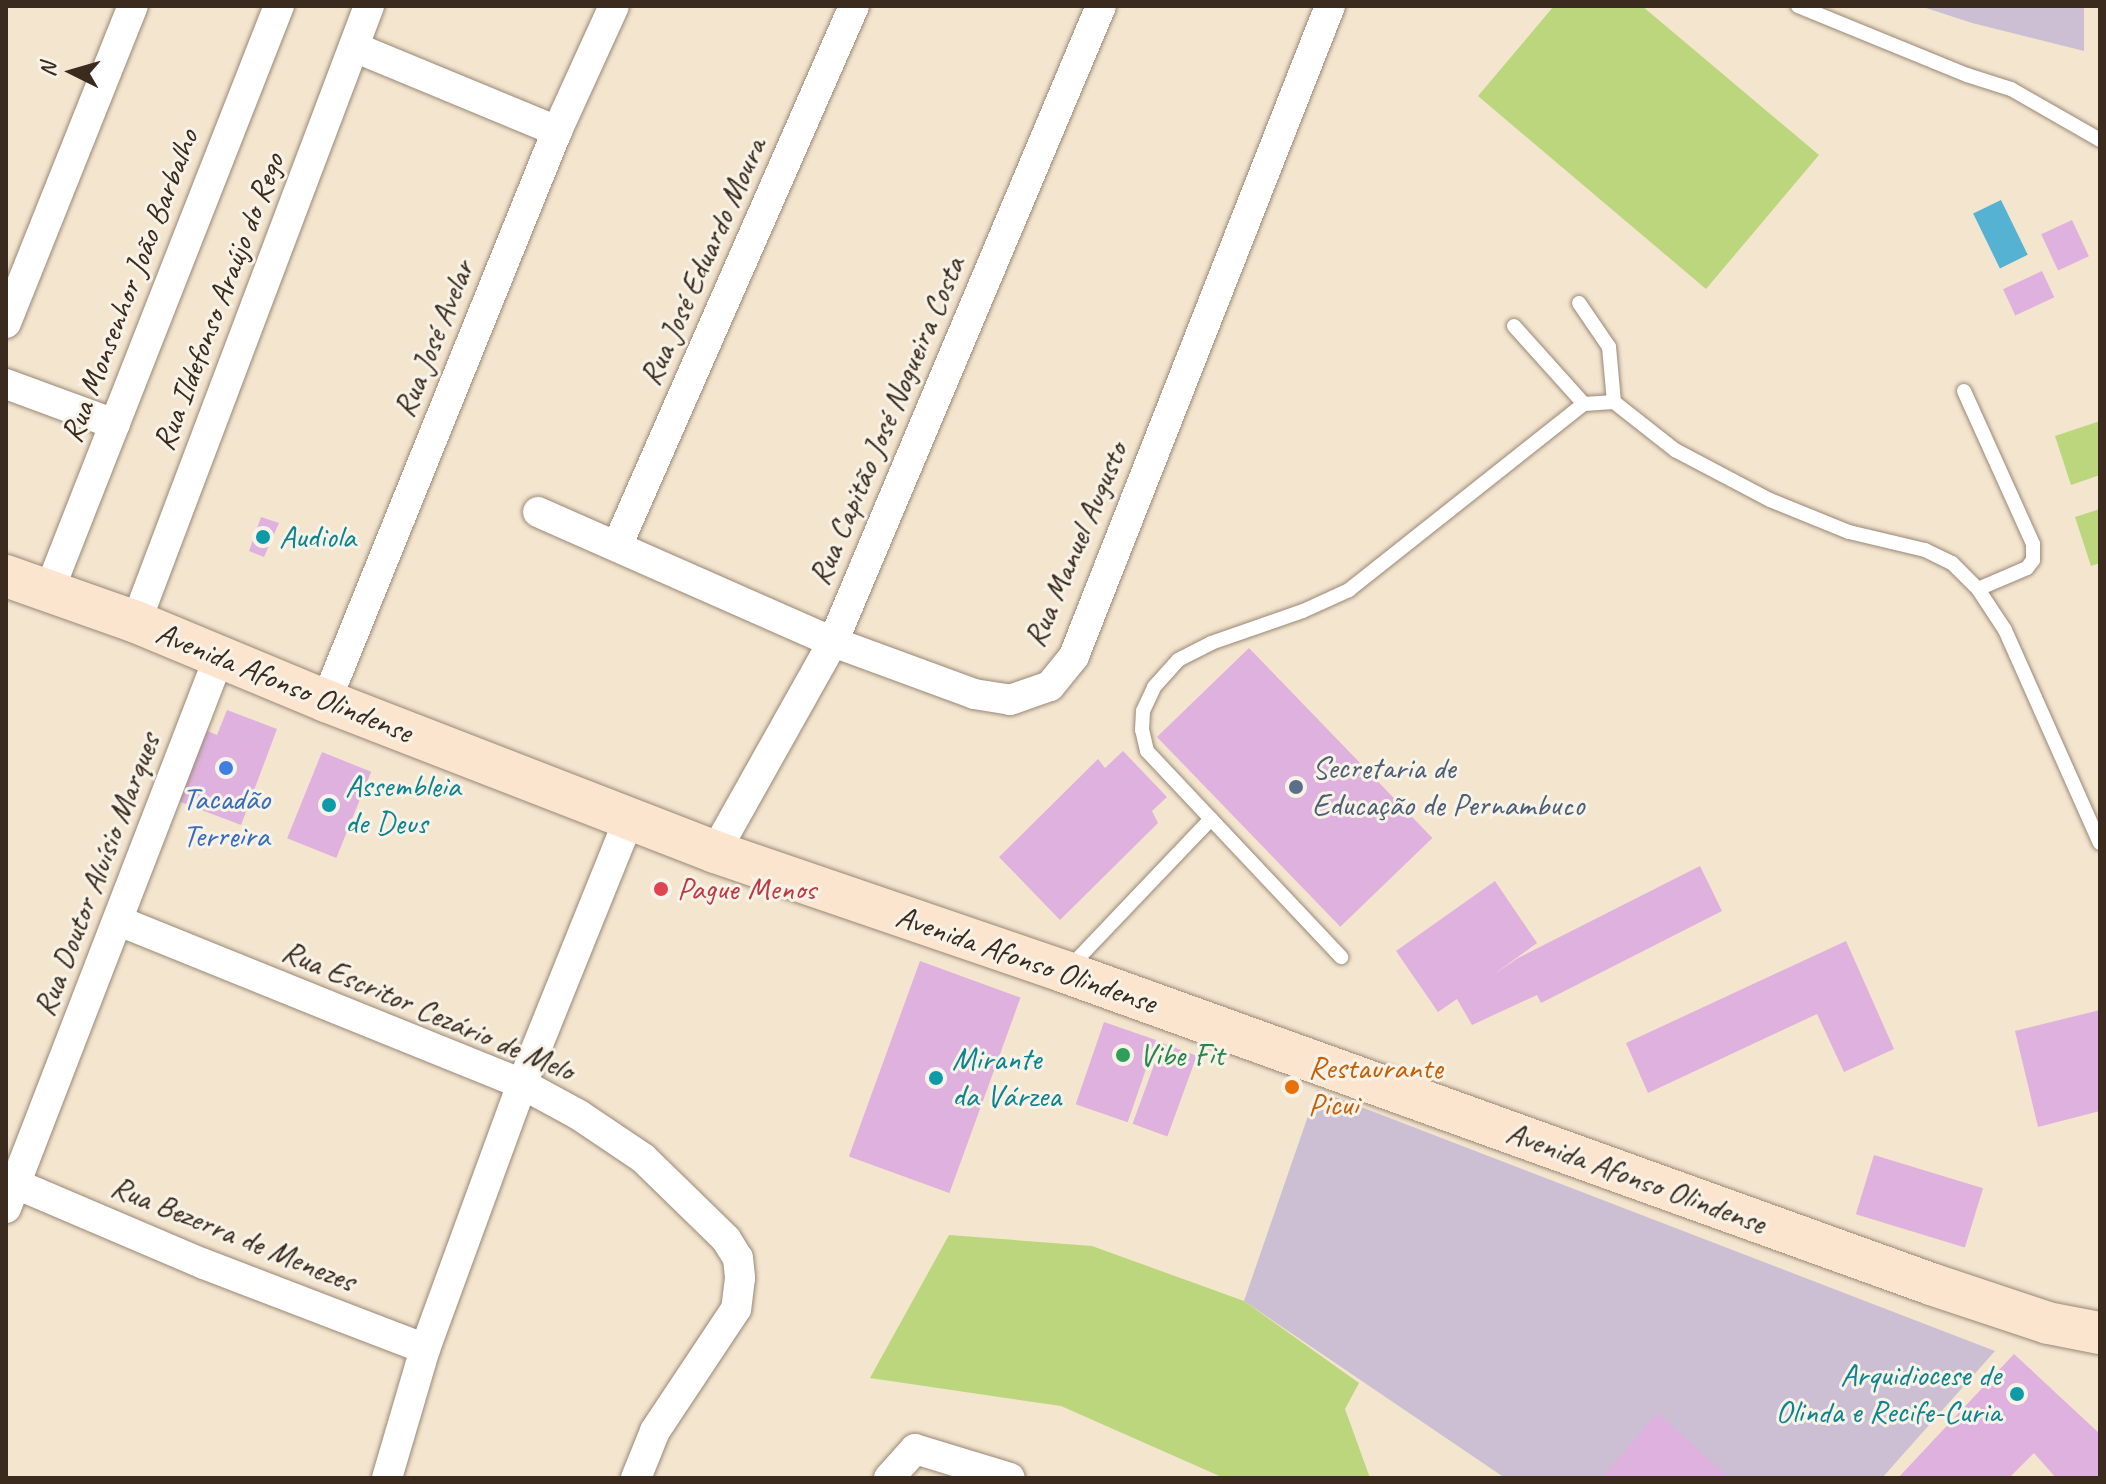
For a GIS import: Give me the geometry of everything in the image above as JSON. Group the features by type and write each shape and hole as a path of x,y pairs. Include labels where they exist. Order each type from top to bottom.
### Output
{"main road":[{"name":"Avenida Afonso Olindense","path":"6,576 136,622 326,701 715,852 1065,972 1931,1284 2048,1323 2100,1333"}],"street":[{"path":"6,323 133,6"},
{"name":"Rua Monsenhor João Barbalho","path":"49,591 279,6"},
{"name":"Rua Ildefonso Araújo do Rego","path":"136,622 369,6"},
{"name":"Rua José Avelar","path":"326,701 557,131 614,6"},
{"name":"Rua José Eduardo Moura","path":"617,546 854,6"},
{"name":"Rua Capitão José Nogueira Costa","path":"715,852 833,642 1101,6"},
{"name":"Rua Manuel Augusto","path":"538,512 833,642 974,694 1010,700 1050,686 1074,656 1330,6"},
{"path":"354,47 557,131"},
{"path":"6,384 115,424"},
{"name":"Rua Doutor Aluísio Marques","path":"11,1196 219,657"},
{"path":"387,1478 425,1349 522,1084 629,819"},
{"name":"Rua Escritor Cezário de Melo","path":"119,921 522,1084 579,1115 643,1158 726,1239 738,1258 740,1278 736,1309 655,1431 646,1474"},
{"name":"Rua Bezerra de Menezes","path":"11,1196 204,1264 425,1349"},
{"path":"889,1478 915,1449 948,1468 1010,1478"}],"lane":[{"path":"1798,6 1967,75 2011,89 2100,140"},
{"path":"1579,303 1609,347 1614,402"},
{"path":"1514,326 1584,404"},
{"path":"1964,391 2033,544 2033,560 2027,568 1978,589"},
{"path":"1341,957 1162,770 1147,751 1143,711 1154,687 1178,660 1211,643 1303,611 1349,590 1584,404 1614,402 1675,450 1736,485 1849,532 1925,550 1952,563 1978,589 2005,630 2100,843"},
{"path":"1065,972 1211,819"}],"shaded area":[{"path":"1920,6 2084,6 2084,51 1972,23"},
{"path":"1317,1090 1995,1351 1882,1478 1505,1478 1244,1301"}],"green space":[{"path":"1554,6 1642,6 1819,155 1706,289 1478,96"},
{"path":"2100,421 2100,475 2071,485 2055,436"},
{"path":"2100,509 2100,563 2091,566 2075,517"},
{"path":"949,1235 1092,1246 1244,1301 1359,1383 1345,1409 1370,1478 1224,1478 1061,1406 870,1378"}],"water":[{"path":"2001,200 2028,255 2000,268 1973,214"}],"building":[{"path":"2072,220 2089,256 2058,271 2041,234"},
{"path":"2042,271 2054,297 2015,315 2003,289"},
{"name":"Audiola","path":"261,517 279,523 264,557 249,551"},
{"name":"Secretaria de Educação de Pernambuco","path":"1249,648 1432,838 1340,927 1157,737"},
{"name":"Tacadão Terreira","path":"227,710 277,729 241,825 178,801 205,730 217,735"},
{"path":"1123,751 1167,797 1152,811 1158,823 1060,920 999,857 1098,759 1105,768"},
{"name":"Assembleia de Deus","path":"322,752 371,772 336,858 287,838"},
{"path":"1700,866 1722,911 1541,1003 1537,995 1472,1025 1457,999 1438,1012 1396,951 1495,881 1537,943 1493,975 1518,958"},
{"path":"1846,941 1894,1049 1844,1072 1817,1014 1648,1093 1626,1043"},
{"name":"Mirante da Várzea","path":"920,961 1021,998 949,1193 849,1156"},
{"path":"2100,1010 2100,1111 2038,1127 2015,1031"},
{"path":"1104,1022 1156,1040 1128,1122 1076,1104"},
{"path":"1162,1043 1197,1056 1167,1136 1133,1124"},
{"path":"1874,1155 1983,1188 1965,1248 1856,1214"},
{"name":"Arquidiocese de Olinda e Recife-Curia","path":"2014,1354 2100,1434 2100,1478 2056,1478 2034,1453 2009,1478 1898,1478"},
{"path":"1658,1413 1729,1478 1601,1478"}],"place":[{"name":"Audiola","path":"263,537"},
{"name":"Tacadão Terreira","path":"226,768"},
{"name":"Secretaria de Educação de Pernambuco","path":"1296,787"},
{"name":"Assembleia de Deus","path":"329,805"},
{"name":"Pague Menos","path":"661,889"},
{"name":"Vibe Fit","path":"1123,1055"},
{"name":"Mirante da Várzea","path":"936,1078"},
{"name":"Restaurante Picui","path":"1292,1087"},
{"name":"Arquidiocese de Olinda e Recife-Curia","path":"2017,1394"}]}
